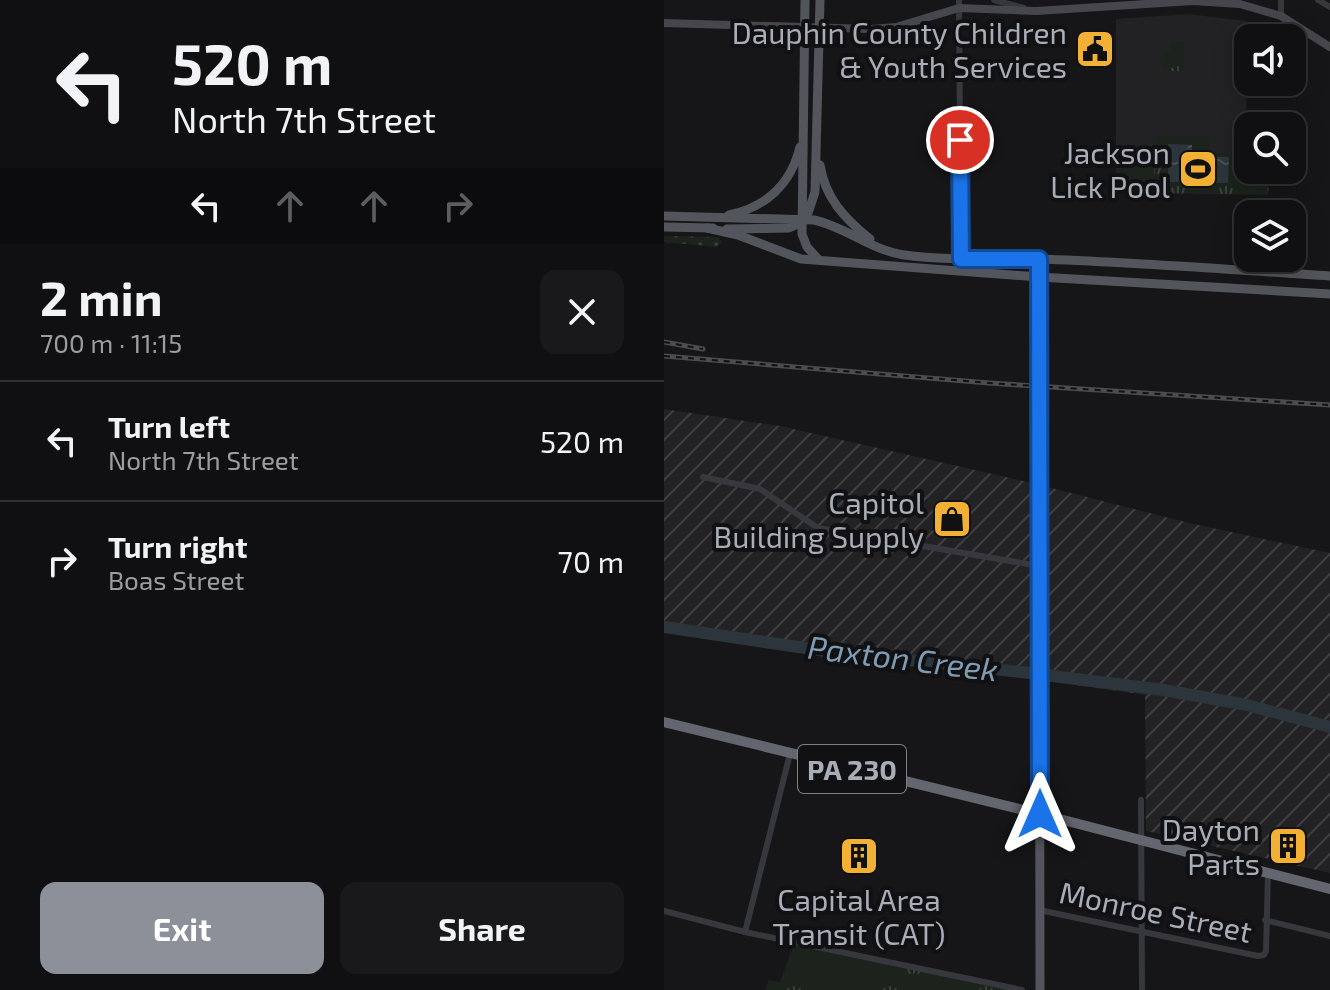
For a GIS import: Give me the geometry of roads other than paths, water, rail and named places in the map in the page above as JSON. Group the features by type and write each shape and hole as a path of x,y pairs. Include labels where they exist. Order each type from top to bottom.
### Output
{"highway":[{"name":"PA 230","path":"664,722 1330,889"}],"main road":[{"path":"805,0 802,135 804,241 819,260"},
{"path":"664,227 781,229 795,226 803,220 815,192 820,0"},
{"path":"664,23 896,27 959,4 1036,11 1140,2 1240,2 1281,16 1330,47"},
{"path":"712,217 742,212 771,196 791,171 802,135"},
{"path":"818,149 824,182 840,212 874,243 895,254"},
{"path":"664,216 824,223 895,254 1330,276"},
{"path":"707,228 738,235 793,258 1039,277 1330,294"},
{"path":"1039,259 1040,990"}],"street":[{"path":"994,0 1036,11 1037,0"},
{"path":"1281,0 1281,16"},
{"path":"1318,0 1330,7"},
{"path":"959,4 961,259"},
{"path":"703,477 760,489 818,528 1039,566"},
{"path":"745,932 790,754"},
{"path":"1141,800 1142,990"},
{"path":"1268,873 1265,920 1330,936"},
{"name":"Monroe Street","path":"1039,909 1258,956 1264,955 1265,920"},
{"path":"664,911 745,932 1022,990"}],"water":[{"name":"Jackson Lick Pool","path":"1168,144 1192,145 1192,156 1229,157 1228,183 1168,182"}],"waterway":[{"name":"Paxton Creek","path":"664,627 832,652 1164,690 1247,705 1330,727"}],"railway":[{"path":"664,342 703,349"},
{"path":"664,356 989,383 1330,405"}],"place":[{"name":"Dauphin County Children & Youth Services","path":"1095,49"},
{"name":"Jackson Lick Pool","path":"1198,169"},
{"name":"Capitol Building Supply","path":"952,519"},
{"name":"Dayton Parts","path":"1288,846"},
{"name":"Capital Area Transit (CAT)","path":"859,856"}]}
